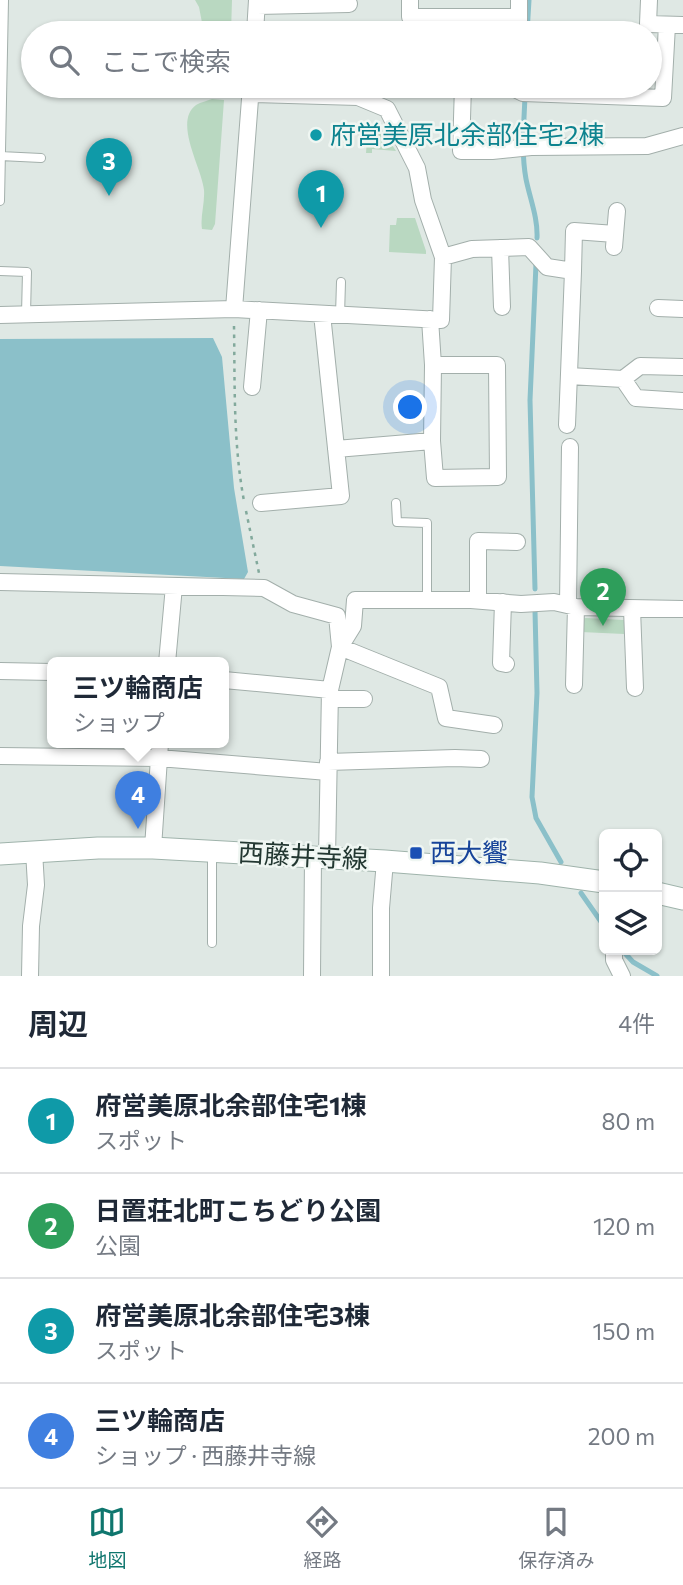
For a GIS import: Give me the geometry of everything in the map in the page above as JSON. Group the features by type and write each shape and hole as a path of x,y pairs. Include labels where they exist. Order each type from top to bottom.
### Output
{"main road":[{"name":"西藤井寺線","path":"0,854 98,848 153,848 385,861 540,873 599,881"},
{"path":"662,894 683,899"}],"street":[{"path":"410,0 410,17 464,21"},
{"path":"519,0 519,21"},
{"path":"648,21 649,0"},
{"path":"256,21 257,3 349,4"},
{"path":"662,98 675,25"},
{"path":"234,309 249,98"},
{"path":"0,315 234,309 441,320 443,257 423,200 418,168 387,109 360,98"},
{"path":"463,98 461,150 647,146 683,136"},
{"path":"567,425 574,231 615,241 617,211"},
{"path":"443,257 472,249 528,247 547,267 573,271"},
{"path":"500,248 502,306"},
{"path":"658,308 683,309"},
{"path":"252,387 259,310"},
{"path":"261,503 341,496 322,314"},
{"path":"430,319 435,478 498,477 497,365 433,365"},
{"path":"569,376 623,379 640,366 683,367"},
{"path":"623,379 635,398 683,401"},
{"path":"336,449 432,441"},
{"path":"570,447 573,685"},
{"path":"478,600 478,541 517,542"},
{"path":"0,582 264,588 293,604 337,616 340,647 330,695 328,767 312,976"},
{"path":"168,657 174,586"},
{"path":"340,647 353,626 355,600 478,600 521,604 554,602 572,606 683,608"},
{"path":"503,602 501,663 506,664"},
{"path":"632,608 635,688"},
{"path":"340,647 439,687 446,718 494,725"},
{"path":"0,671 47,672"},
{"path":"229,681 364,699"},
{"path":"153,848 160,751"},
{"path":"0,756 160,751 328,767 455,758 481,759"},
{"path":"30,976 31,926 36,885 34,851"},
{"path":"381,976 381,908 385,861"},
{"path":"614,955 622,976"}],"lane":[{"path":"0,201 4,0"},
{"path":"0,157 41,158"},
{"path":"0,271 27,272 26,314"},
{"path":"340,315 341,282"},
{"path":"396,503 397,522 426,523 427,600"},
{"path":"212,851 212,943"}],"path":[{"path":"234,309 237,462 257,567 264,588"}],"green space":[{"path":"195,0 232,0 231,21 202,21"},
{"path":"212,99 224,100 215,224 212,230 202,229 204,190 187,122 196,105"},
{"path":"368,127 380,127 396,151 372,149 372,153 366,153"},
{"path":"397,218 415,218 426,254 389,252 390,225 396,225"},
{"path":"581,619 624,620 624,634 581,632"}],"water":[{"path":"213,338 222,357 234,488 248,572 244,579 0,566 0,339"}],"waterway":[{"path":"528,21 529,0"},
{"path":"525,98 524,158 537,238"},
{"path":"535,589 530,400 536,264"},
{"path":"535,611 537,693 532,797 536,818 561,862"},
{"path":"581,893 599,919"},
{"path":"627,955 633,962 657,976"}],"place":[{"name":"府営美原北余部住宅2棟","path":"316,135"},
{"name":"府営美原北余部住宅3棟","path":"109,196"},
{"name":"府営美原北余部住宅1棟","path":"321,228"},
{"name":"日置荘北町こちどり公園","path":"603,626"},
{"name":"三ツ輪商店","path":"138,829"},
{"name":"西大饗","path":"416,853"}]}
